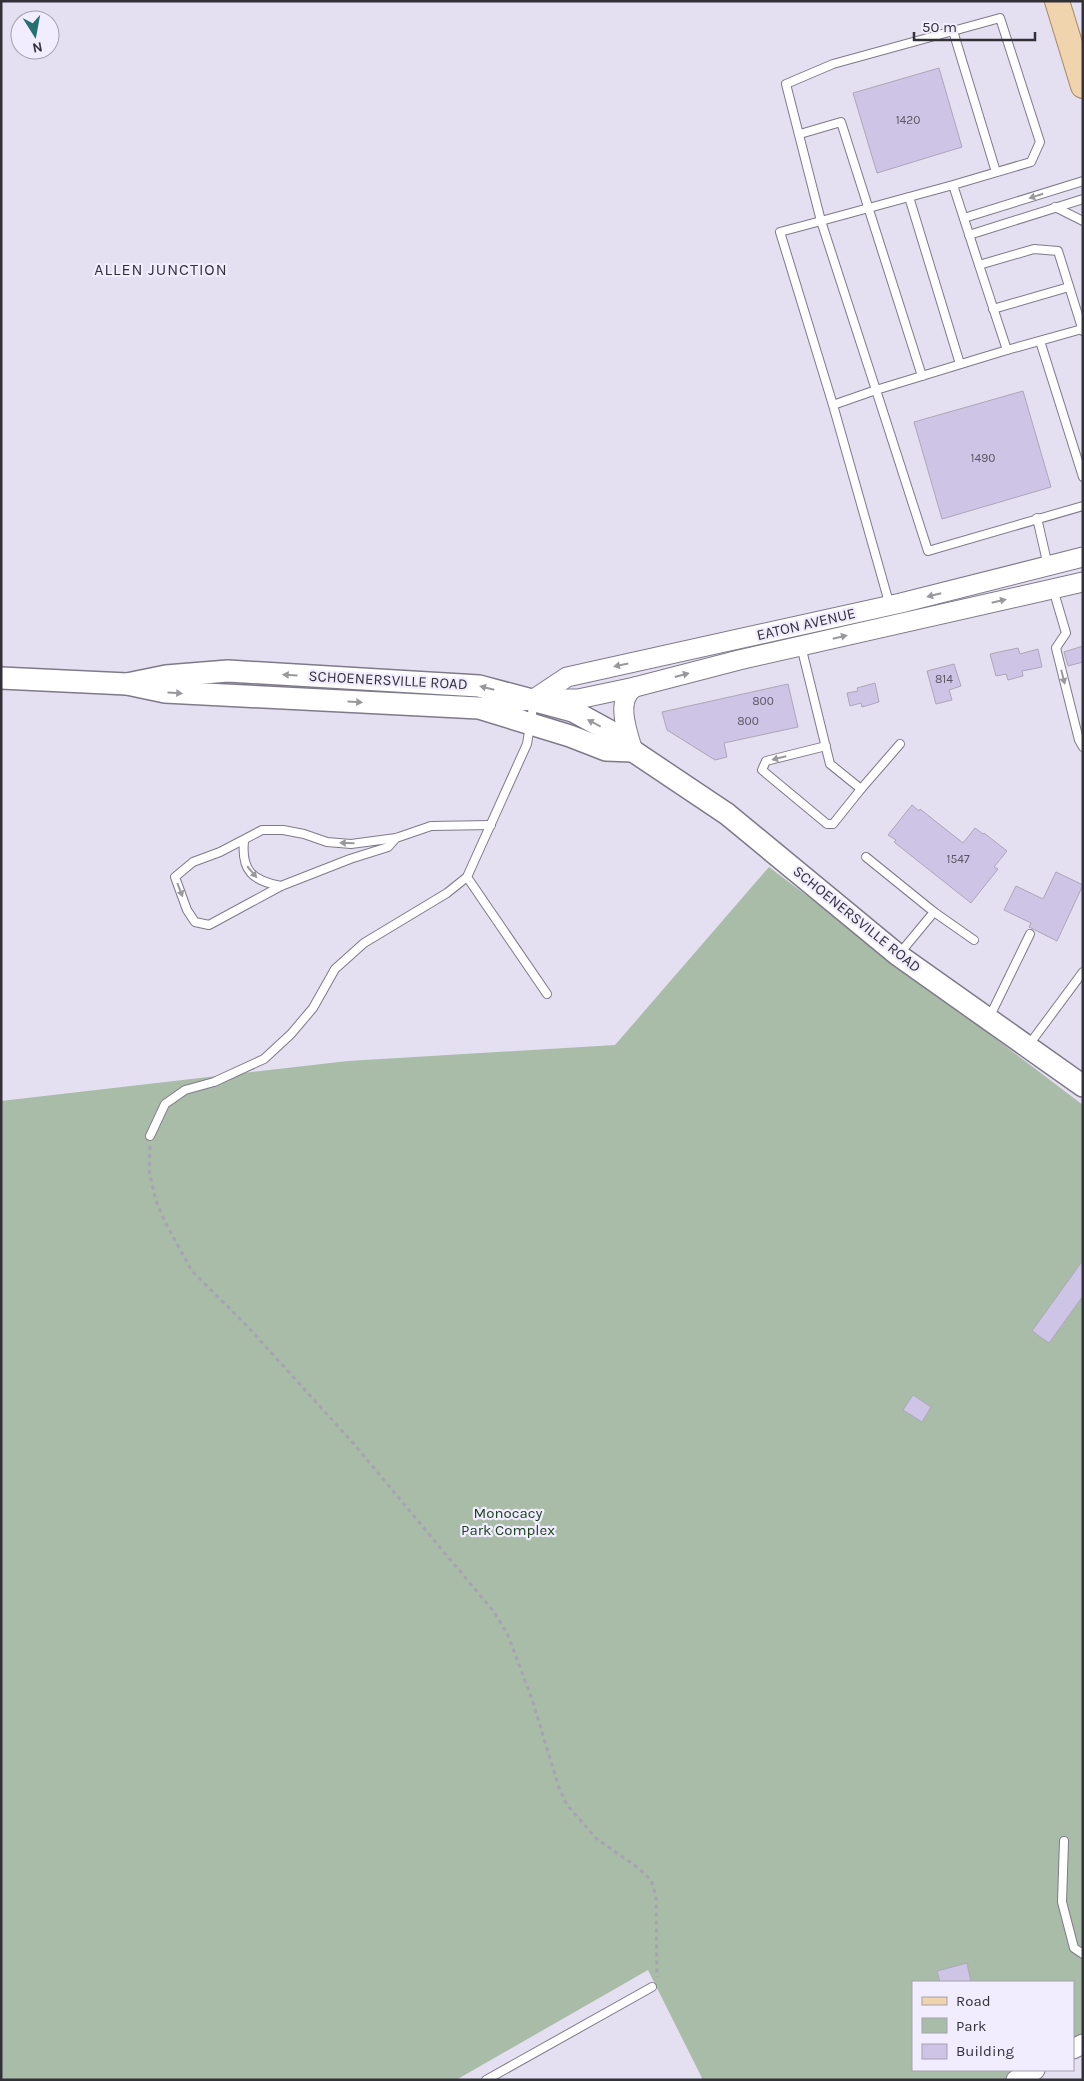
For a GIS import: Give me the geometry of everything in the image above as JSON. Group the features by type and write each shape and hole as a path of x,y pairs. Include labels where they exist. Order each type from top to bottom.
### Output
{"main road":[{"path":"1056,1 1083,86"},
{"name":"SCHOENERSVILLE ROAD","path":"127,684 166,676 228,671 479,686 534,699 572,711 617,735 633,752 727,814 898,955 1083,1086"},
{"name":"SCHOENERSVILLE ROAD","path":"1,678 127,684 164,692 479,708 570,736 606,750 633,752"}],"street":[{"name":"EATON AVENUE","path":"534,699 567,677 890,606 1083,557"},
{"name":"EATON AVENUE","path":"479,708 534,699 578,699 1083,582"},
{"path":"633,752 624,714 625,702 630,690 635,687"}],"lane":[{"path":"890,606 833,405 780,232 821,221 953,185 1031,162 1040,142 1000,18 833,64 786,84 821,221 928,551 1083,506"},
{"path":"953,31 996,172"},
{"path":"800,134 842,122 922,376"},
{"path":"964,218 1083,181"},
{"path":"953,185 1007,350"},
{"path":"909,197 960,364"},
{"path":"969,235 1083,199"},
{"path":"1055,207 1083,221"},
{"path":"833,405 960,364 1082,330 1058,252 1034,249 979,265"},
{"path":"993,309 1069,287"},
{"path":"1040,342 1083,477"},
{"path":"1037,518 1048,566"},
{"path":"1053,589 1066,633 1056,648 1079,740 1083,747"},
{"path":"801,646 830,764 861,789"},
{"path":"150,1136 165,1104 185,1090 214,1082 264,1058 291,1034 313,1008 335,969 364,943 447,893 467,877 527,744 534,699"},
{"path":"826,746 766,761 762,770 827,824 833,824 900,744"},
{"path":"396,838 388,847 350,859 281,886 209,925 195,922 187,910 175,877 194,862 244,841 262,830 283,830 304,834 327,842 350,844 396,838 431,826 491,825"},
{"path":"244,841 243,853 247,869 258,880 281,886"},
{"path":"866,858 934,912 974,940"},
{"path":"467,877 547,994"},
{"path":"898,955 934,912"},
{"path":"988,1020 1030,934"},
{"path":"1027,1048 1083,972"},
{"path":"1064,1841 1062,1902 1074,1948 1083,1954"},
{"path":"486,2080 652,1987"}],"path":[{"path":"150,1136 149,1171 156,1201 165,1222 192,1271 248,1326 353,1443 494,1612 507,1633 532,1699 559,1788 567,1805 597,1839 637,1867 651,1880 656,1896 657,1913 657,1978 652,1987"}],"green space":[{"name":"Monocacy Park Complex","path":"769,867 1083,1105 1083,2044 1074,2048 1074,1981 912,1981 912,2071 1033,2071 1016,2080 703,2080 648,1970 456,2080 1,2080 1,1101 348,1061 615,1045"}],"building":[{"path":"939,68 962,147 877,173 853,93"},
{"path":"1023,391 1051,487 942,519 914,422"},
{"path":"1083,646 1083,662 1068,666 1064,652"},
{"path":"1018,648 1020,654 1038,649 1042,667 1022,671 1023,676 1008,680 1006,674 996,676 990,654"},
{"path":"954,664 961,686 949,690 952,700 936,704 927,671"},
{"path":"875,683 879,702 862,707 861,703 850,706 847,693 858,691 857,688"},
{"path":"788,684 798,727 724,743 727,757 715,760 667,730 662,712"},
{"path":"912,805 919,811 920,809 963,843 975,828 1007,851 994,867 998,869 971,903 894,842 896,840 888,835"},
{"path":"1056,872 1083,885 1057,941 1029,927 1031,923 1004,910 1016,886 1043,899"},
{"path":"1083,1260 1083,1296 1049,1343 1032,1331"},
{"path":"913,1395 931,1407 922,1422 903,1410"},
{"path":"967,1963 971,1981 940,1981 937,1971"}],"district":[{"name":"ALLEN JUNCTION","path":"161,269"}]}
